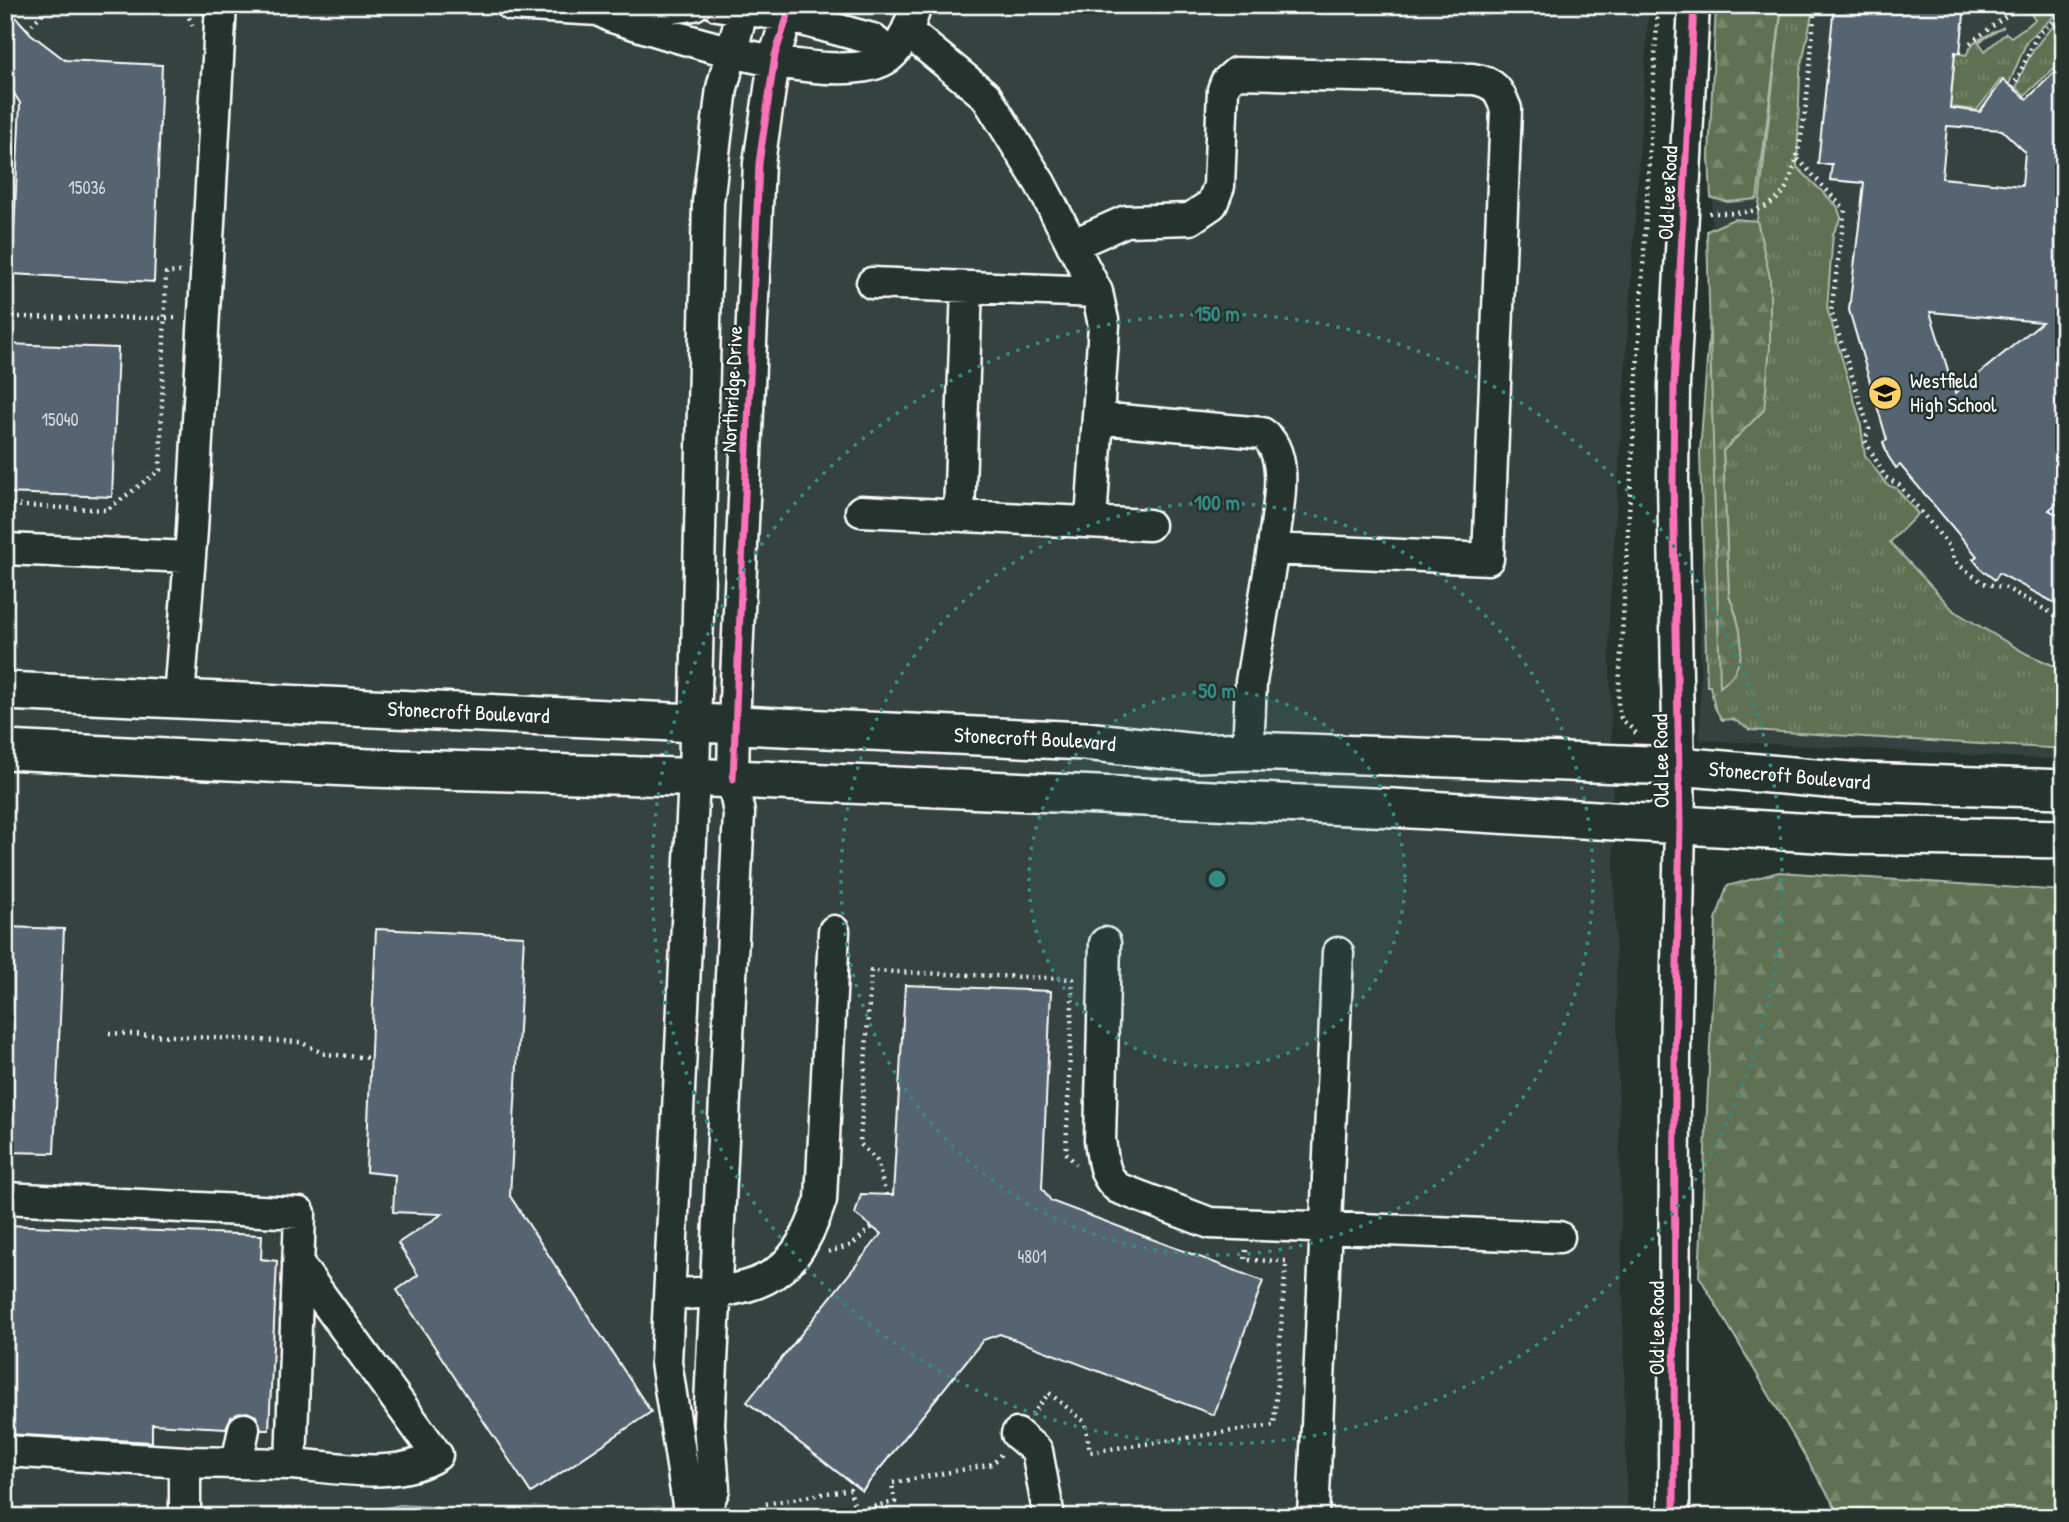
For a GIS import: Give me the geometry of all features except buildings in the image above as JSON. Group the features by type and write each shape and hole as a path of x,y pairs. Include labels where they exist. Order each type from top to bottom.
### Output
{"main road":[{"name":"Stonecroft Boulevard","path":"5,691 1086,741 1196,753 1248,751 1678,766 1861,782 2064,789"},
{"path":"5,750 357,768 694,777 1407,808 1850,835 2064,839"}],"street":[{"path":"179,698 190,557 221,5"},
{"path":"511,5 603,11 694,5"},
{"name":"Old Lee Road","path":"1674,1517 1675,1057 1679,824 1674,385 1694,5"},
{"path":"734,6 790,10 872,38 905,31"},
{"name":"Northridge Drive","path":"690,1517 666,1362 694,777 708,202 734,6"},
{"name":"Northridge Drive","path":"702,1517 713,1489 709,1437 739,814 733,779 734,724 760,163 774,62 790,10"},
{"path":"603,11 730,52 774,62 866,68 905,31"},
{"path":"905,31 986,96 1040,183 1097,292 1104,325 1091,521"},
{"path":"1072,245 1126,221 1189,219 1212,204 1219,186 1223,90 1226,82 1236,73 1473,79 1489,82 1500,92 1506,109 1488,559 1273,549"},
{"path":"872,283 1097,292"},
{"path":"959,515 967,287"},
{"path":"1098,418 1262,433 1274,441 1281,460 1273,549 1251,682 1248,751"},
{"path":"861,511 1149,525"},
{"path":"5,549 190,557"},
{"path":"670,1294 715,1293 760,1284 775,1275 801,1244 816,1214 822,1183 834,931"},
{"path":"1105,943 1100,1140 1109,1181 1118,1188 1210,1223 1559,1237"},
{"path":"1312,1517 1338,953"},
{"path":"5,1198 300,1213 291,1464"},
{"path":"5,1451 186,1462 393,1469 424,1464 437,1455 299,1264"},
{"path":"237,1463 244,1429"},
{"path":"1017,1434 1037,1451 1049,1517"},
{"path":"185,1517 186,1462"}],"path":[{"path":"27,30 50,5"},
{"path":"183,5 197,34"},
{"path":"1636,765 1636,734 1621,718 1618,705 1658,5"},
{"path":"1684,214 1754,212 1779,198 1798,159 1815,5"},
{"path":"1970,43 2021,5"},
{"path":"2013,88 2036,36 2064,13"},
{"path":"1798,159 1845,210 1831,311 1869,429 1865,440 1885,477 1899,485 1950,546 1955,562 1983,583 2006,588 2064,620"},
{"path":"5,505 107,510 160,470 166,273 186,272"},
{"path":"5,317 204,319"},
{"path":"886,1195 877,1161 860,1144 871,971 1073,979 1066,1153 1082,1171"},
{"path":"109,1033 300,1042 325,1054 371,1058"},
{"path":"819,1257 852,1245 872,1227"},
{"path":"766,1517 765,1504 850,1489 855,1510 895,1502 892,1483 993,1464 1049,1393 1084,1422 1090,1452 1274,1425 1286,1261 1245,1260 1245,1248"}],"shaded area":[{"path":"5,5 1649,5 1609,619 1627,1517 5,1517"},
{"name":"Westfield High School","path":"1724,5 2064,5 2064,760 1700,740 1701,574 1712,213"}],"green space":[{"path":"1716,5 1782,5 1757,199 1728,202 1711,198 1709,157"},
{"path":"1782,5 1814,5 1800,72 1797,167 1837,206 1841,218 1833,234 1827,308 1860,420 1865,455 1887,485 1896,488 1918,514 1890,542 1954,611 2027,654 2064,670 2064,749 1750,730 1733,719 1722,720 1715,708 1710,686 1707,686 1700,453 1710,321 1721,687 1737,617 1729,596 1723,451 1769,311 1770,279 1757,221"},
{"path":"2025,5 2064,7 2027,41 2009,84 2001,79 1977,110 1950,107 1955,53 1966,55 1974,42 2004,27 1979,42 1985,51 2006,33 2011,37 2035,20"},
{"path":"2064,17 2064,59 2025,95 2016,88 2024,67 2040,41"},
{"path":"1734,219 1757,221 1770,278 1770,347 1764,410 1723,451 1729,596 1738,620 1741,645 1737,668 1720,687 1707,231"},
{"path":"1779,872 2064,891 2064,1517 1841,1517 1699,1276 1716,920 1727,886"}],"water":[{"path":"400,1505 435,1507 457,1517 339,1517"}],"cycle path":[{"path":"733,779 759,163 775,55 791,5"},
{"path":"1674,1517 1675,1057 1680,824 1673,481 1674,385 1694,5"}],"place":[{"name":"Westfield High School","path":"1885,393"}]}
